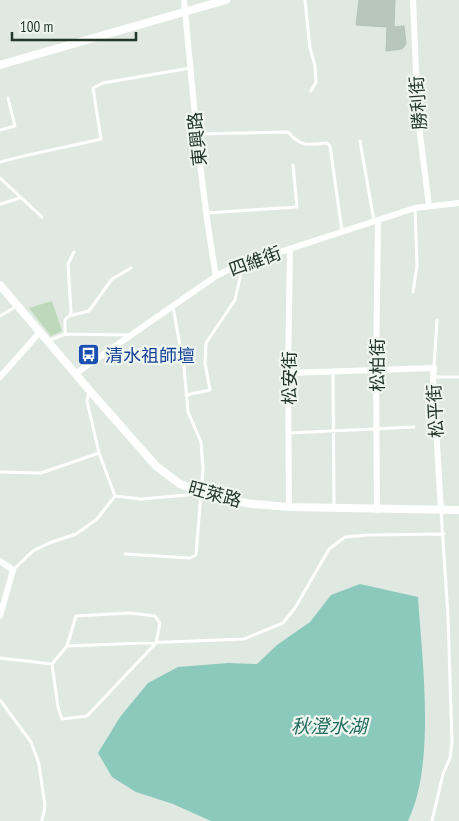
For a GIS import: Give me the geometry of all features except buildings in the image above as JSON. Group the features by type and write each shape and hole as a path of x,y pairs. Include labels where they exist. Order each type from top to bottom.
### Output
{"street":[{"name":"東興路","path":"184,0 205,214 216,276"},
{"path":"0,65 226,0"},
{"name":"勝利街","path":"413,0 418,118 429,206"},
{"name":"四維街","path":"75,374 216,276 243,263 415,208 459,203"},
{"name":"松柏街","path":"376,221 377,510"},
{"name":"松安街","path":"289,507 290,433 288,373 290,249"},
{"name":"旺萊路","path":"0,285 160,470 180,484 202,494 226,500 289,507 459,510"},
{"path":"0,377 40,332"},
{"name":"松平街","path":"288,373 434,368 433,377 442,511"},
{"path":"0,561 13,570 0,613"}],"lane":[{"path":"306,0 310,48 315,66 316,82 311,91"},
{"path":"0,162 101,139 93,88 103,83 190,68"},
{"path":"0,130 15,126 8,98"},
{"path":"196,134 288,132 296,141 308,145 327,143 330,146 342,232"},
{"path":"360,141 376,221"},
{"path":"205,214 297,207 293,165"},
{"path":"0,178 42,217"},
{"path":"0,204 20,198"},
{"path":"413,292 417,266 415,208"},
{"path":"65,334 65,320 71,312 68,264 74,252"},
{"path":"186,395 210,390 205,363 206,343 235,300 243,263"},
{"path":"69,316 89,311 112,279 131,268"},
{"path":"0,316 17,305"},
{"path":"126,554 190,558 196,555 202,494 201,442 188,412 184,367 173,306"},
{"path":"434,368 437,320"},
{"path":"48,341 65,334 129,335"},
{"path":"333,372 334,508"},
{"path":"433,377 459,377"},
{"path":"90,391 87,401 99,453 115,496"},
{"path":"290,433 414,427"},
{"path":"0,472 41,473 99,453"},
{"path":"115,496 141,499 202,494"},
{"path":"13,570 33,552 49,543 76,534 97,519 115,496"},
{"path":"432,821 443,774 450,758 452,742 442,511"},
{"path":"67,646 244,639 283,623 296,608 329,549 345,537 368,534 444,534"},
{"path":"129,613 155,616 160,623 156,643 87,716 62,719 58,707 52,664 67,646 76,616 129,613"},
{"path":"0,658 52,664"},
{"path":"0,700 31,742 39,764 46,806 42,821"}],"green space":[{"path":"52,301 62,331 51,336 29,308"}],"water":[{"name":"秋澄水湖","path":"360,584 418,597 424,681 425,742 417,797 408,821 211,821 173,804 136,792 112,777 98,753 120,717 148,683 178,667 228,663 257,664 277,645 310,622 331,595"}],"place":[{"name":"清水祖師壇","path":"89,355"}]}
